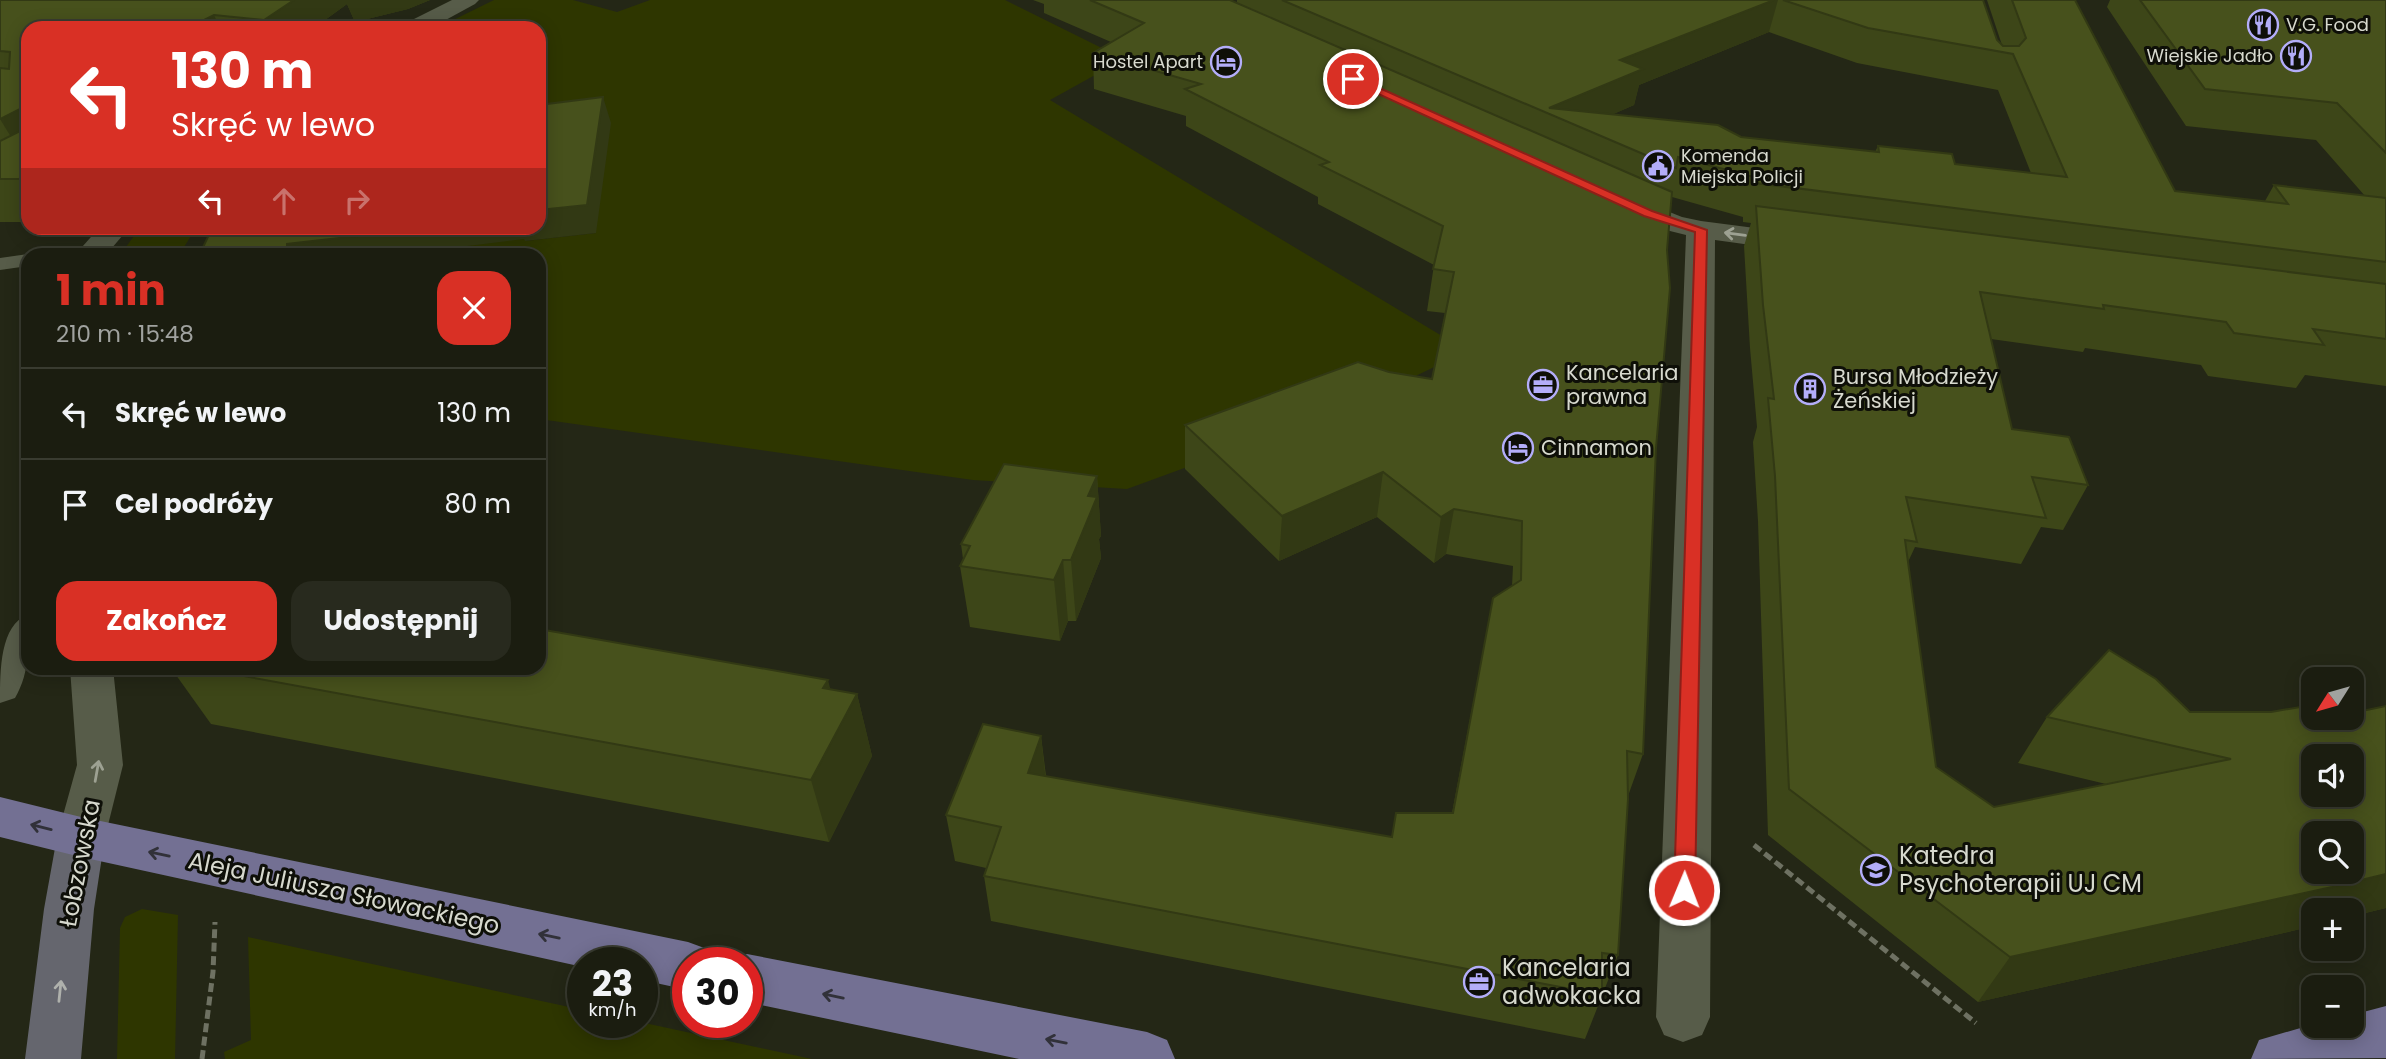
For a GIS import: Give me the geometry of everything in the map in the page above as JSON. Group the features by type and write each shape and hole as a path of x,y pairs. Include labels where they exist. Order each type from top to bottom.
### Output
{"main road":[{"name":"Aleja Juliusza Słowackiego","path":"0,817 81,837 672,963"},
{"path":"763,981 1147,1059"},
{"path":"2279,1059 2386,1032"}],"street":[{"path":"428,21 468,0"},
{"path":"1597,190 1672,223 1701,230 1824,246"},
{"path":"1682,1017 1701,230"},
{"path":"95,248 108,235"},
{"path":"0,687 11,652 21,638"},
{"name":"Łobzowska","path":"53,1059 69,909 81,837 100,765 91,675"}],"lane":[{"path":"0,264 21,261"}],"path":[{"path":"1754,845 1976,1023"},
{"path":"202,1059 213,972 215,922"}],"green space":[{"path":"494,0 573,0 617,12 650,0 1005,0 1124,59 1050,100 1467,351 1354,406 1127,489 973,480 546,420 546,248 448,248 525,238 525,241 596,233 546,145 546,21 451,21"},
{"path":"192,235 183,248 125,248 134,236"},
{"path":"142,909 178,915 175,1059 117,1059 120,928 125,917"},
{"path":"248,937 567,1007 567,1038 658,1038 658,1026 672,1029 672,1038 714,1038 812,1059 225,1059 224,1052 251,1040"}],"building":[{"path":"0,0 294,0 264,20 214,15 202,21 21,21 21,108 0,119 0,68 9,69 10,52 0,51"},
{"path":"1090,0 1230,0 1672,192 1667,250 1670,288 1656,448 1643,754 1627,751 1628,799 1618,955 1602,953 1602,995 984,876 1001,827 946,815 983,724 1041,736 1028,773 1392,837 1396,813 1453,813 1493,598 1521,580 1522,521 1454,509 1441,517 1383,472 1282,516 1185,425 1358,362 1389,372 1432,379 1454,272 1433,269 1443,226 1320,165 1329,162 1185,89 1201,84 1093,53 1144,23"},
{"path":"1282,0 1774,0 1620,60 1643,69 1549,108 1718,125 1741,137 1879,152 1878,146 1952,154 1955,164 2067,177 2013,54 1868,28 1783,0 1983,0 1997,40 2003,46 2019,46 2026,38 2012,0 2075,0 2175,191 2288,204 2274,185 2386,198 2386,262 1755,183 1754,177 1678,157 1676,168"},
{"path":"2140,0 2386,0 2386,153 2337,103 2205,89"},
{"path":"603,97 587,205 546,209 546,104"},
{"path":"21,130 19,179 0,179 0,141"},
{"path":"1756,206 2386,284 2386,339 2313,329 2324,345 2234,333 2226,322 1980,292 2012,429 2069,437 2088,485 2032,477 2046,518 1906,497 1917,542 1905,540 1936,767 1994,807 2231,759 2047,717 2109,650 2156,679 2190,712 2271,712 2300,707 2301,730 2364,730 2364,711 2386,706 2386,874 2364,879 2364,821 2301,821 2301,884 2344,884 2010,957 1789,789 1775,476 1768,398 1774,399 1763,305"},
{"path":"209,235 366,235 287,244 287,248 203,248"},
{"path":"1004,464 1097,476 1088,496 1097,497 1071,560 1063,560 1054,580 960,566 970,546 961,544"},
{"path":"546,630 828,680 823,688 857,694 811,780 238,675 546,675"}],"place":[{"name":"V.G. Food","path":"2263,25"},
{"name":"Wiejskie Jadło","path":"2296,56"},
{"name":"Hostel Apart","path":"1226,62"},
{"name":"Komenda Miejska Policji","path":"1658,166"},
{"name":"Kancelaria prawna","path":"1543,385"},
{"name":"Bursa Młodzieży Żeńskiej","path":"1810,389"},
{"name":"Cinnamon","path":"1518,448"},
{"name":"Katedra Psychoterapii UJ CM","path":"1876,870"},
{"name":"Kancelaria adwokacka","path":"1479,982"}],"route":[{"path":"1353,79 1648,213 1672,223 1701,230 1684,890"}]}
